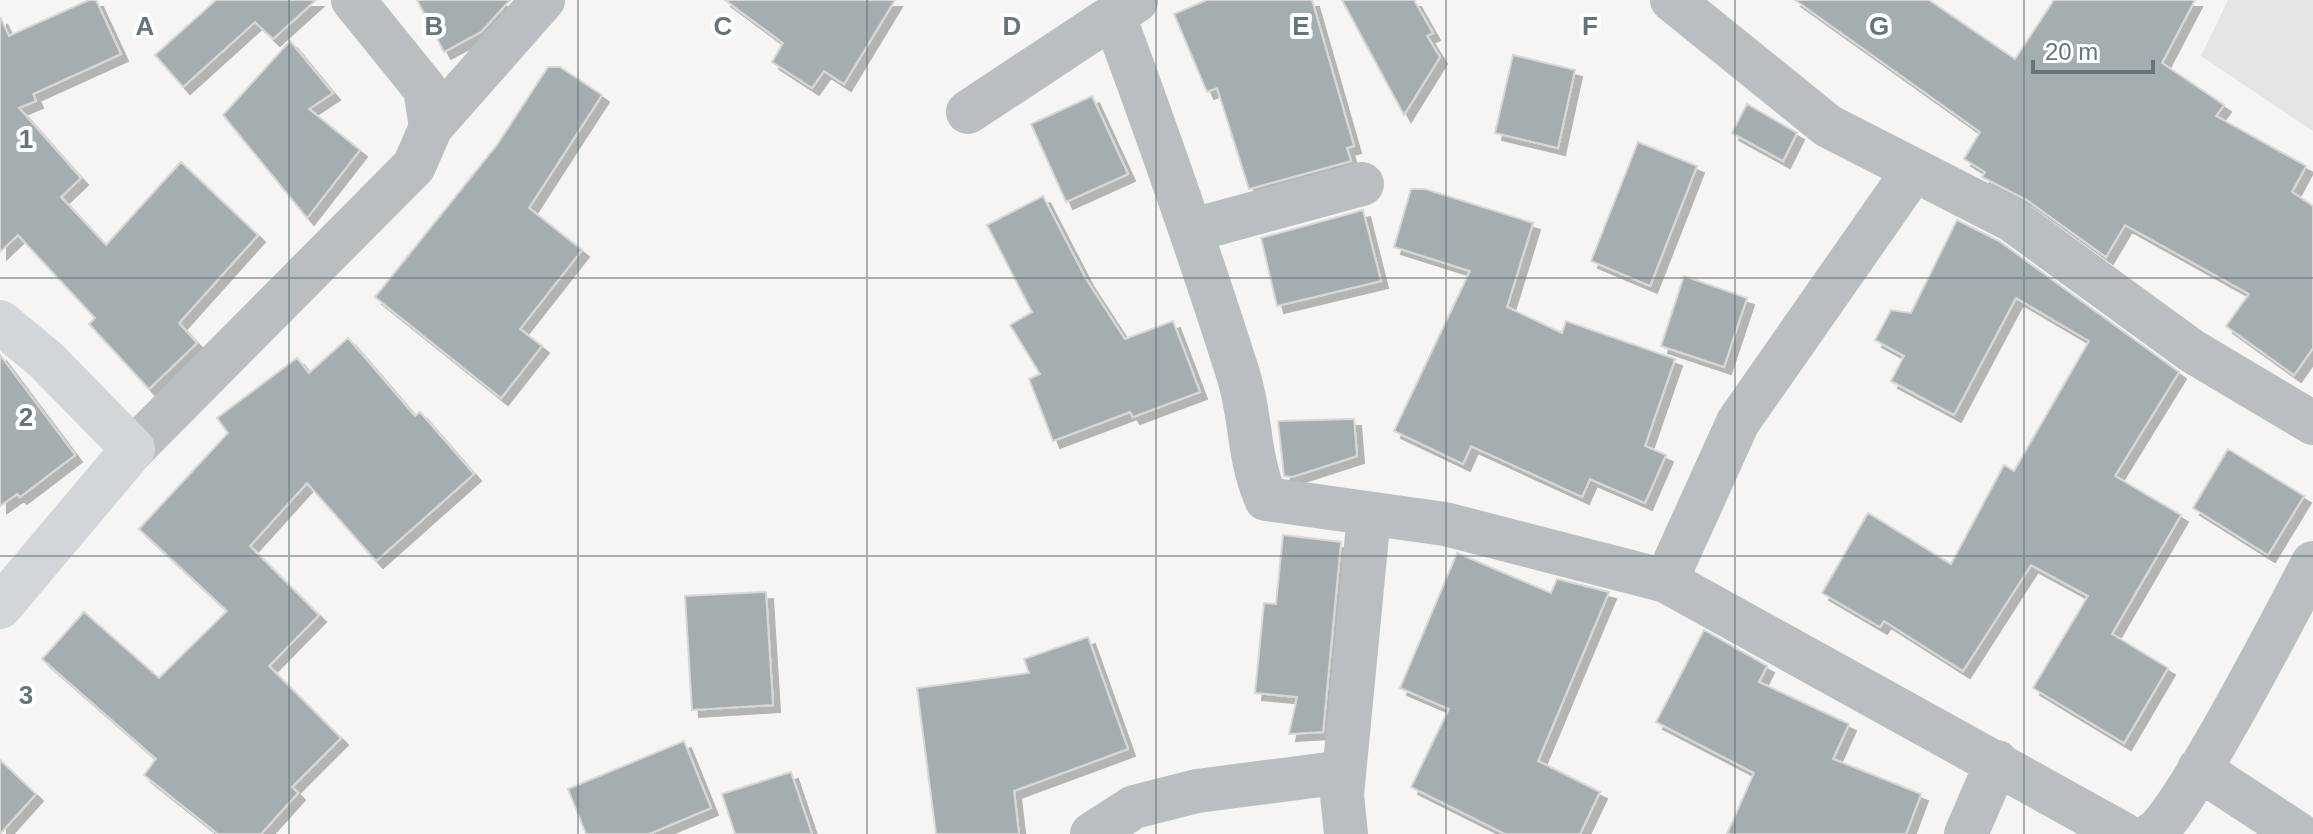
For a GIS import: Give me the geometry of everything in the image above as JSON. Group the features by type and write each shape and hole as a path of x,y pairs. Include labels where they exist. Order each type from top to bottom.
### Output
{"main road":[{"path":"0,322 46,360 133,449 0,607"}],"street":[{"path":"353,0 425,89 431,127"},
{"path":"133,449 414,166 431,127 543,0"},
{"path":"1672,0 1828,126 2012,220 2192,351 2313,423"},
{"path":"968,112 1126,8 1244,393 1253,468 1266,499 1445,524 1666,581 2123,834"},
{"path":"1666,581 1738,422 1914,170"},
{"path":"1193,230 1362,184"},
{"path":"1346,834 1342,795 1369,515"},
{"path":"2152,834 2168,820 2199,769 2313,563"},
{"path":"1966,834 1997,762"},
{"path":"2199,769 2298,834"},
{"path":"1092,834 1134,807 1197,791 1344,772"}],"shaded area":[{"path":"2228,0 2313,0 2313,131 2201,56"}],"building":[{"path":"89,0 96,0 121,54 33,94 36,101 19,108 81,178 61,197 106,245 181,162 258,235 179,323 197,343 149,389 89,324 95,318 18,235 0,252 0,17 9,36"},
{"path":"216,0 316,0 273,39 255,22 183,87 155,55"},
{"path":"417,0 510,0 481,32 444,52"},
{"path":"725,0 895,0 844,84 824,71 812,88 772,62 783,43"},
{"path":"1207,0 1312,0 1354,146 1347,148 1351,161 1249,189 1217,88 1207,92 1174,14"},
{"path":"1342,0 1414,0 1433,33 1427,36 1440,57 1404,115"},
{"path":"1795,0 1929,0 2015,59 2054,0 2195,0 2162,63 2224,105 2216,116 2306,166 2292,192 2313,206 2313,348 2294,375 2226,326 2249,294 2125,225 2106,257 2027,200 1982,177 1985,172 1964,159 1980,132"},
{"path":"290,41 333,93 309,109 360,150 307,218 223,115"},
{"path":"1513,55 1575,70 1558,148 1495,133"},
{"path":"548,67 560,67 602,95 529,208 582,250 520,329 542,346 501,398 375,297 497,145"},
{"path":"1092,96 1128,174 1066,202 1031,124"},
{"path":"1747,104 1797,133 1783,161 1732,133"},
{"path":"1638,142 1697,166 1650,286 1591,261"},
{"path":"1411,189 1425,189 1533,223 1507,307 1562,333 1566,321 1675,359 1645,446 1666,455 1645,503 1590,479 1582,497 1471,446 1463,464 1394,431 1470,271 1394,247"},
{"path":"1043,196 1086,279 1125,339 1173,321 1200,392 1133,417 1130,412 1053,441 1029,379 1040,374 1010,325 1032,312 987,225"},
{"path":"1363,210 1381,281 1277,306 1261,238"},
{"path":"1957,220 1999,241 2179,372 2115,476 2181,515 2112,634 2168,668 2124,743 2033,688 2088,596 2031,565 1963,671 1884,621 1880,627 1822,593 1868,513 1951,564 2004,465 2014,471 2089,341 2016,298 1954,415 1891,381 1904,356 1875,340 1891,310 1911,313"},
{"path":"1684,276 1747,298 1724,367 1661,346"},
{"path":"348,338 415,416 420,412 474,474 376,561 307,483 250,546 319,615 269,666 341,738 292,787 298,793 261,834 218,834 144,775 156,759 42,659 84,612 159,678 227,611 139,529 228,433 217,418 297,358 309,373"},
{"path":"0,355 75,455 20,497 17,494 0,506"},
{"path":"1354,419 1357,456 1292,477 1284,476 1278,421"},
{"path":"2228,449 2304,496 2268,555 2193,508"},
{"path":"1283,535 1341,542 1323,732 1289,734 1297,697 1255,693 1264,603 1276,604"},
{"path":"1457,553 1551,593 1557,579 1609,592 1538,761 1600,792 1580,834 1505,834 1411,787 1449,709 1400,688"},
{"path":"766,592 773,705 692,710 685,596"},
{"path":"1704,630 1767,666 1759,682 1849,724 1833,759 1921,794 1906,834 1727,834 1754,773 1656,722"},
{"path":"1088,637 1128,749 1014,791 1019,834 936,834 917,688 1029,673 1024,659"},
{"path":"684,741 711,808 649,834 586,834 568,789"},
{"path":"0,760 36,794 0,834"},
{"path":"791,772 812,834 735,834 722,794"}]}
